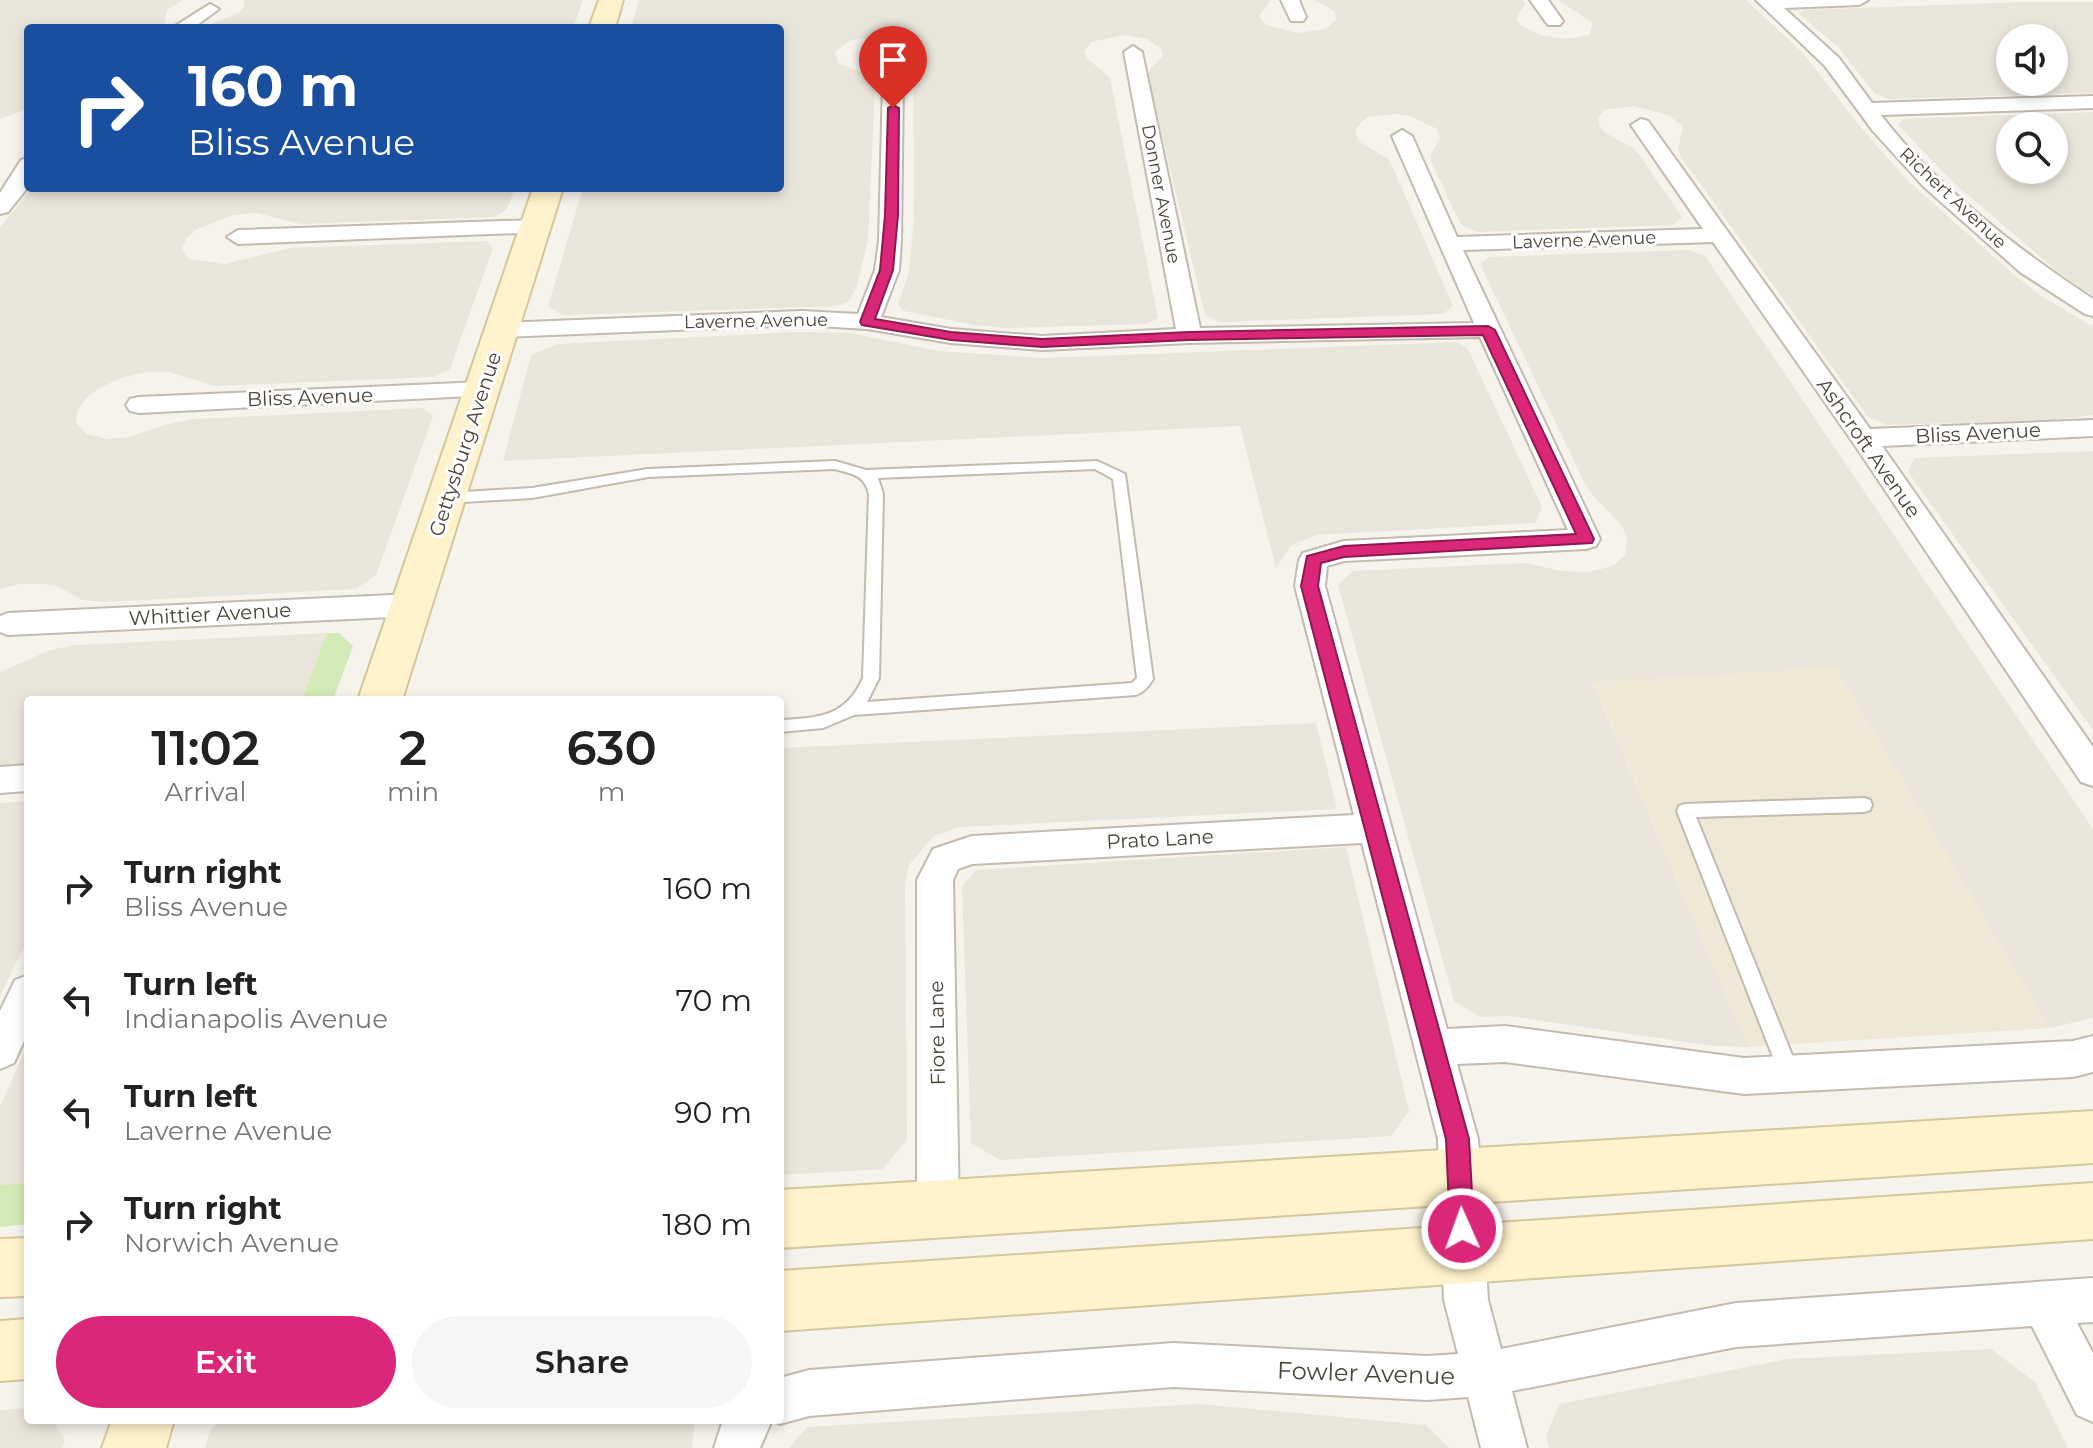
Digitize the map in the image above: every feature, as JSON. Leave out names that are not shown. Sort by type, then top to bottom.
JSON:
[{"type":"main road","points":[[603,24],[611,0]]},
{"type":"main road","name":"Gettysburg Avenue","points":[[381,696],[547,192]]},
{"type":"main road","points":[[784,1219],[2093,1137]]},
{"type":"main road","points":[[784,1301],[2093,1211]]},
{"type":"main road","points":[[0,1268],[24,1267]]},
{"type":"main road","points":[[0,1351],[24,1349]]},
{"type":"main road","points":[[134,1448],[142,1424]]},
{"type":"street","points":[[1539,0],[1554,21]]},
{"type":"street","points":[[1766,2],[1859,0]]},
{"type":"street","name":"Richert Avenue","points":[[1766,2],[1832,62],[1867,109],[1931,181],[2028,267],[2093,309]]},
{"type":"street","points":[[187,24],[210,9]]},
{"type":"street","name":"Donner Avenue","points":[[1133,52],[1189,336]]},
{"type":"street","points":[[867,322],[887,270],[892,215],[893,82],[888,65],[875,53]]},
{"type":"street","points":[[1867,109],[2093,102]]},
{"type":"street","name":"Ashcroft Avenue","points":[[1641,125],[1863,438],[2093,773]]},
{"type":"street","points":[[1402,136],[1586,539],[1344,551],[1313,560],[1310,586],[1458,1139],[1466,1300],[1504,1448]]},
{"type":"street","points":[[0,207],[24,173]]},
{"type":"street","points":[[238,237],[535,227]]},
{"type":"street","name":"Laverne Avenue","points":[[1449,244],[1719,235]]},
{"type":"street","name":"Laverne Avenue","points":[[501,330],[802,318],[867,322],[951,336],[1042,343],[1189,336],[1488,330]]},
{"type":"street","name":"Bliss Avenue","points":[[139,405],[482,390]]},
{"type":"street","name":"Bliss Avenue","points":[[1863,438],[2093,428]]},
{"type":"street","name":"Whittier Avenue","points":[[8,624],[413,605]]},
{"type":"street","points":[[0,780],[24,778]]},
{"type":"street","name":"Prato Lane","points":[[945,859],[972,850],[1376,828]]},
{"type":"street","name":"Fiore Lane","points":[[938,1208],[935,880],[945,859]]},
{"type":"street","points":[[0,1051],[24,1000]]},
{"type":"street","points":[[1433,1047],[1505,1044],[1744,1076],[2073,1059],[2093,1054]]},
{"type":"street","name":"Fowler Avenue","points":[[784,1400],[809,1393],[1173,1365],[1427,1378],[1485,1374],[1736,1325],[2093,1300]]},
{"type":"street","points":[[2044,1304],[2093,1399]]},
{"type":"street","points":[[737,1448],[739,1436],[746,1424]]},
{"type":"lane","points":[[447,498],[532,493],[648,473],[835,465],[866,474],[1097,465],[1120,477],[1145,679],[1136,689],[854,709],[836,718],[806,725],[784,726]]},
{"type":"lane","points":[[854,709],[865,695],[871,678],[876,494],[873,481],[866,474]]},
{"type":"lane","points":[[1790,1075],[1685,811],[1864,805]]},
{"type":"shaded area","points":[[0,0],[183,0],[167,10],[165,24],[24,24],[24,110],[0,119]]},
{"type":"shaded area","points":[[244,0],[583,0],[574,24],[211,24],[239,13],[244,7]]},
{"type":"shaded area","points":[[639,0],[1271,0],[1259,16],[1266,25],[1297,33],[1326,29],[1337,19],[1334,11],[1314,0],[1523,0],[1525,5],[1517,21],[1522,26],[1540,35],[1566,39],[1589,35],[1593,23],[1558,0],[1746,0],[1803,53],[1861,128],[1908,181],[2012,273],[2043,297],[2093,327],[2093,415],[2052,420],[1887,425],[1868,417],[1681,157],[1678,149],[1683,126],[1668,115],[1633,106],[1604,110],[1599,117],[1599,125],[1604,132],[1633,148],[1641,157],[1682,217],[1673,225],[1477,232],[1461,225],[1431,161],[1431,154],[1440,138],[1437,129],[1410,116],[1367,117],[1356,128],[1356,135],[1361,143],[1391,163],[1453,306],[1443,314],[1219,322],[1205,315],[1148,76],[1162,57],[1162,50],[1147,39],[1124,35],[1091,42],[1084,52],[1110,78],[1158,318],[1147,324],[1006,328],[904,311],[898,304],[909,272],[914,218],[913,51],[906,41],[877,36],[849,41],[835,52],[838,63],[870,76],[875,88],[868,240],[856,289],[849,301],[838,306],[563,315],[548,306],[582,192],[784,192],[784,24],[632,24]]},
{"type":"shaded area","points":[[2093,2],[2093,93],[2068,94],[2068,24],[1996,24],[1996,96],[1890,99],[1875,94],[1839,48],[1799,14],[1804,10]]},
{"type":"shaded area","points":[[2093,112],[2093,295],[2062,275],[1956,185],[1898,125],[1904,119],[1996,116],[1996,184],[2068,184],[2068,113]]},
{"type":"shaded area","points":[[28,192],[513,192],[507,209],[495,217],[301,224],[257,213],[233,215],[195,230],[182,249],[189,259],[224,264],[291,248],[486,241],[493,248],[450,369],[434,377],[215,386],[169,372],[148,372],[124,377],[99,388],[86,398],[77,411],[76,423],[87,434],[108,439],[129,437],[195,419],[422,408],[433,416],[376,575],[356,589],[104,602],[82,600],[57,586],[42,584],[20,584],[0,589],[0,228]]},
{"type":"shaded area","points":[[1689,250],[1705,256],[2093,829],[2093,1018],[2050,1028],[1835,668],[1593,683],[1748,1047],[1713,1046],[1509,1016],[1480,1017],[1454,1001],[1338,585],[1353,571],[1525,563],[1562,571],[1588,572],[1613,566],[1625,555],[1627,541],[1623,527],[1583,480],[1480,264],[1489,257]]},
{"type":"shaded area","points":[[798,332],[850,333],[939,351],[1042,358],[1457,342],[1468,349],[1542,507],[1535,523],[1316,535],[1291,546],[1276,568],[1240,426],[503,461],[531,355],[558,344]]},
{"type":"shaded area","points":[[2093,451],[2093,730],[1908,472],[1914,458]]},
{"type":"shaded area","points":[[327,633],[303,696],[24,696],[24,767],[0,768],[0,672],[50,650],[77,645]]},
{"type":"shaded area","points":[[1835,668],[2050,1028],[1748,1047],[1593,682]]},
{"type":"shaded area","points":[[1316,723],[1337,809],[960,827],[934,836],[909,865],[905,884],[907,1139],[883,1169],[784,1175],[784,748]]},
{"type":"shaded area","points":[[24,801],[24,946],[0,996],[0,803]]},
{"type":"shaded area","points":[[1346,847],[1409,1111],[1391,1136],[1000,1160],[971,1143],[962,886],[976,870]]},
{"type":"shaded area","points":[[24,1052],[24,1183],[0,1185],[0,1107]]},
{"type":"shaded area","points":[[1991,1349],[2035,1382],[2068,1448],[1549,1448],[1546,1437],[1559,1404],[1787,1359]]},
{"type":"shaded area","points":[[1199,1404],[1426,1425],[1449,1448],[789,1448],[807,1427]]},
{"type":"shaded area","points":[[24,1408],[24,1424],[55,1424],[65,1440],[62,1448],[0,1448],[0,1410]]},
{"type":"shaded area","points":[[217,1424],[695,1424],[692,1448],[205,1448],[210,1430]]},
{"type":"green space","points":[[327,633],[339,633],[353,646],[334,696],[303,696]]},
{"type":"green space","points":[[24,1183],[24,1224],[0,1227],[0,1185]]},
{"type":"route","points":[[893,108],[892,215],[887,270],[867,322],[951,336],[1042,343],[1189,336],[1488,330],[1586,539],[1344,551],[1313,560],[1310,586],[1458,1139],[1462,1229]]}]
